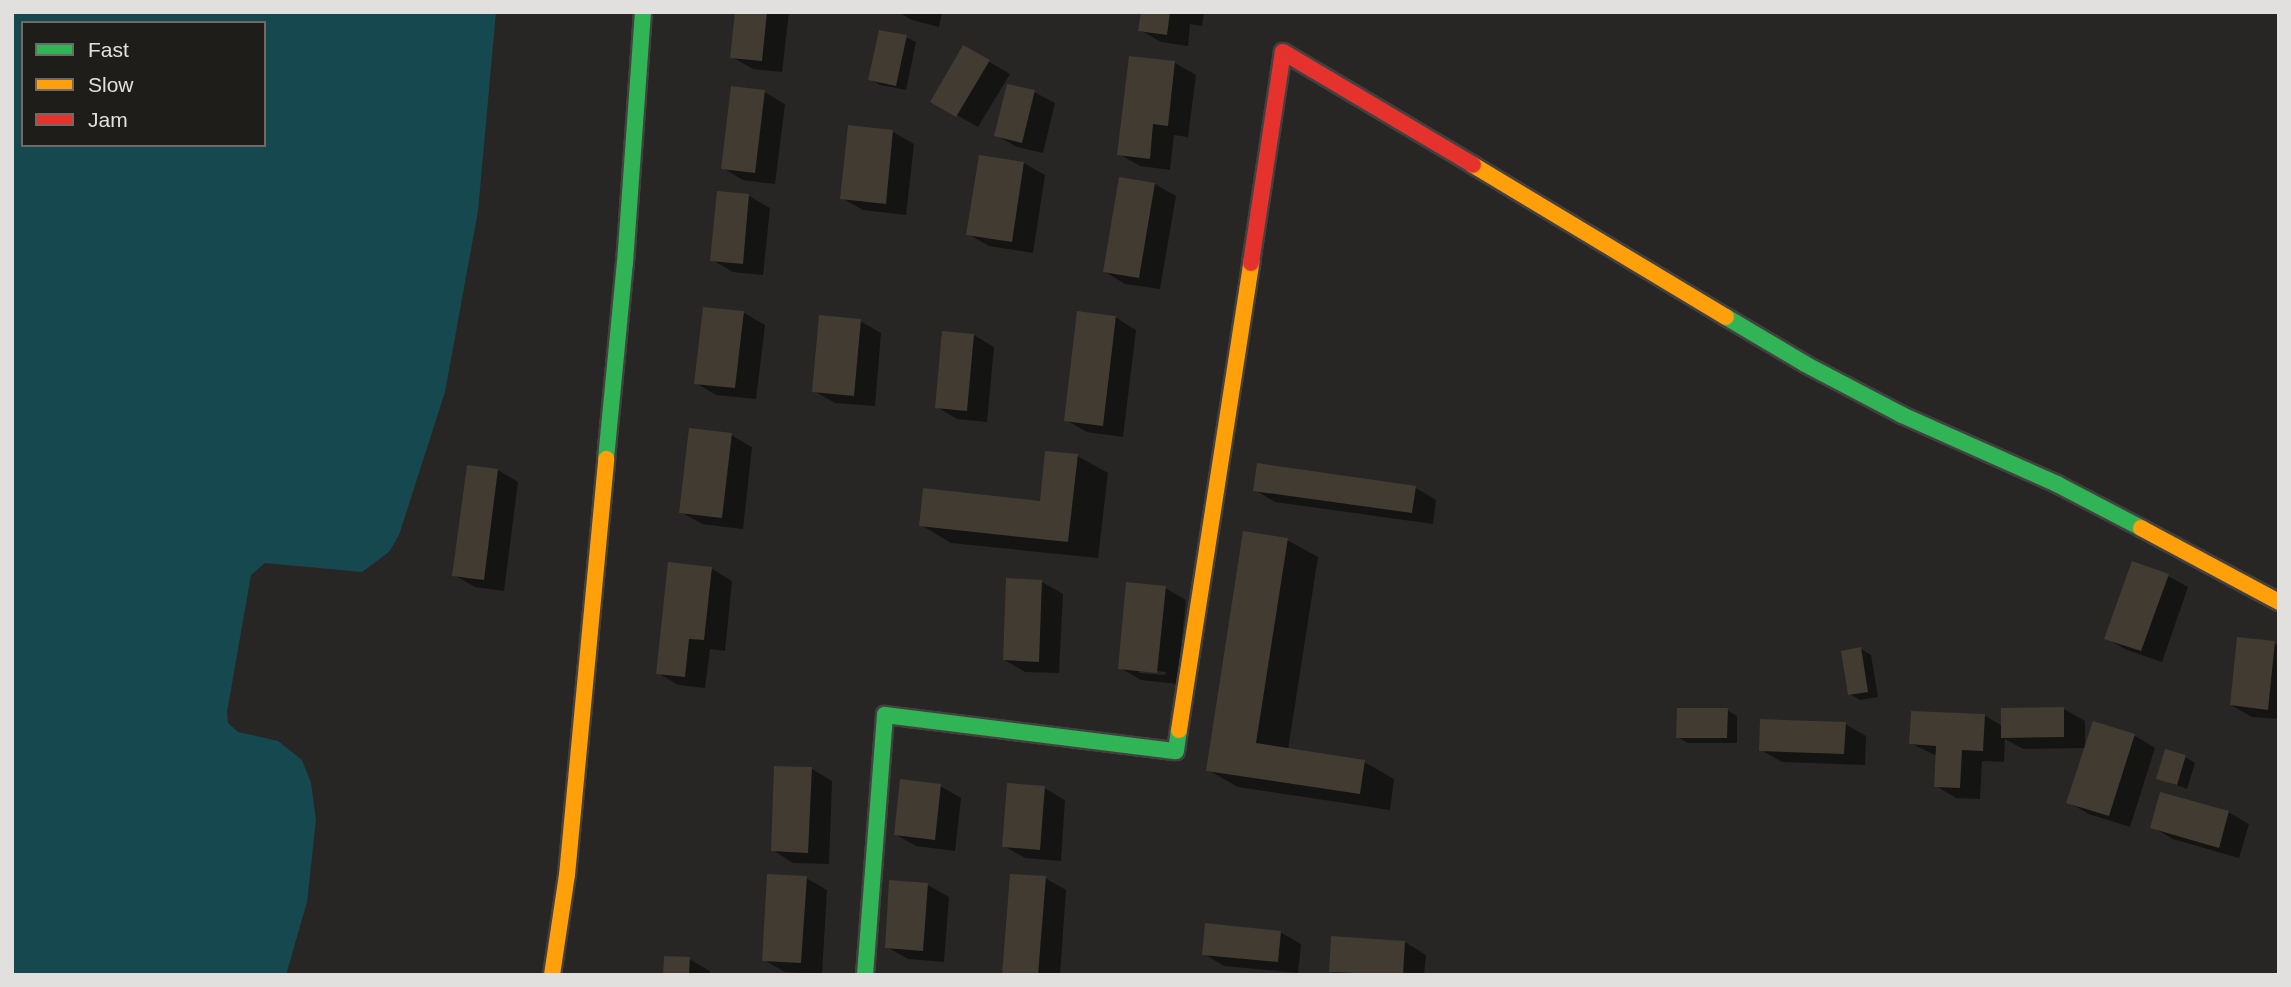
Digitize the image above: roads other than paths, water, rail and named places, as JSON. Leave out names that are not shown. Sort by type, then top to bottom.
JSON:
[{"type":"street","points":[[552,975],[567,875],[625,263],[643,12]]},
{"type":"street","points":[[865,975],[885,715],[1176,751],[1283,52],[1805,364],[1902,415],[2057,484],[2279,602]]},
{"type":"water","points":[[12,12],[496,12],[478,211],[445,392],[399,535],[389,552],[362,572],[265,563],[251,575],[227,712],[228,723],[238,732],[278,741],[302,760],[311,783],[316,820],[307,902],[286,975],[12,975]]}]
